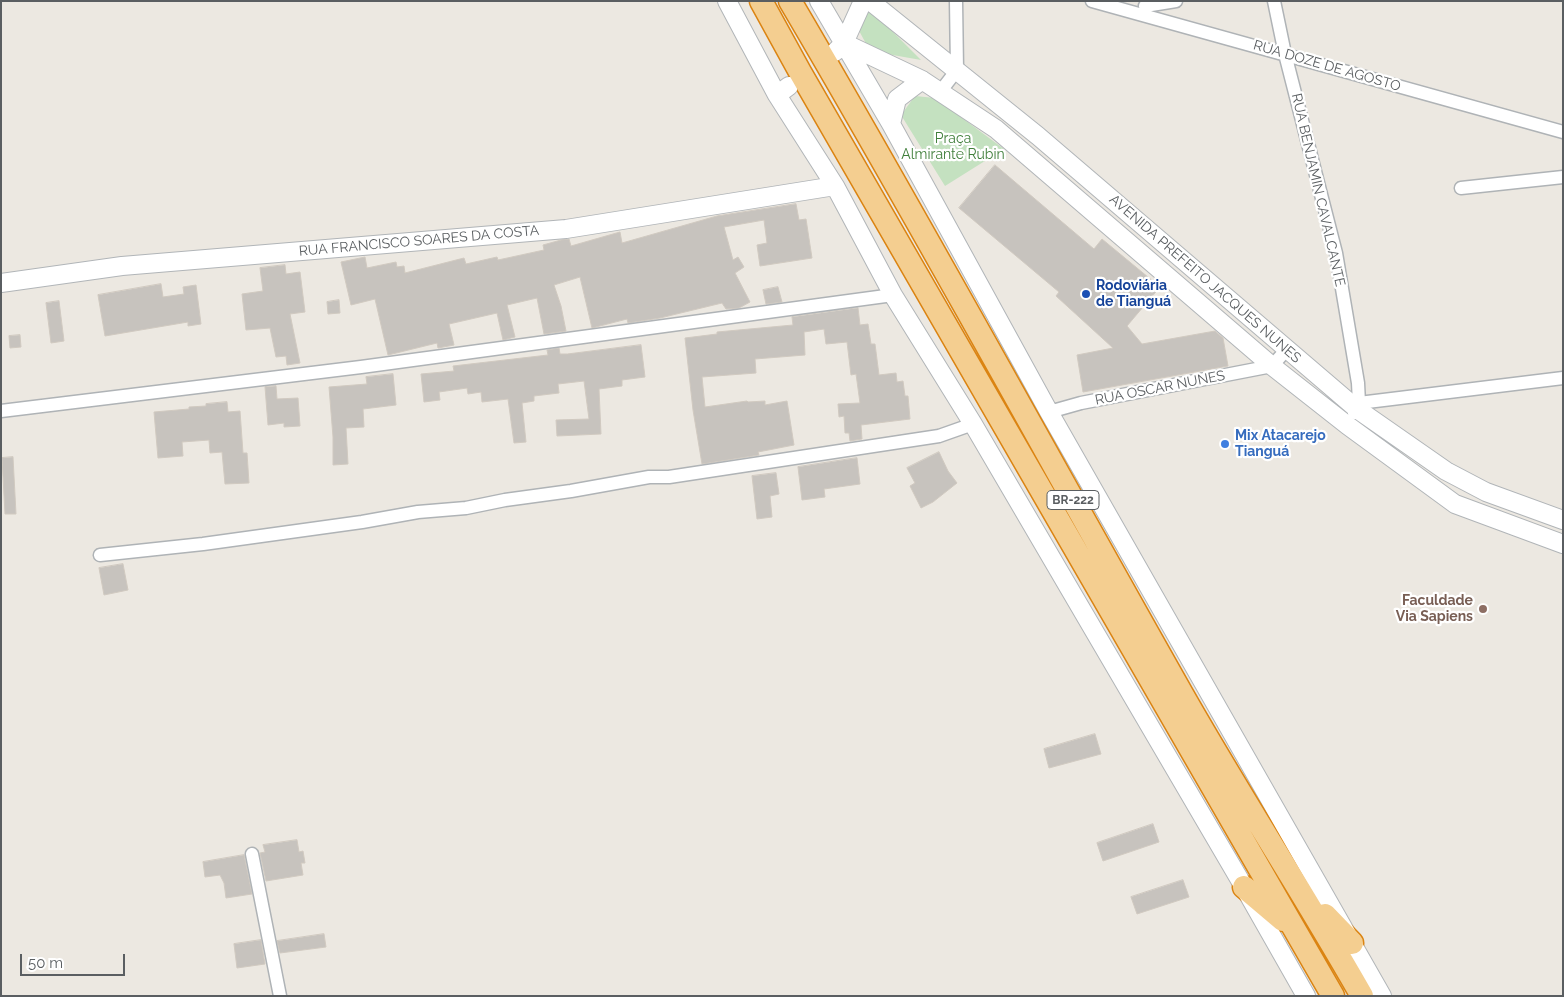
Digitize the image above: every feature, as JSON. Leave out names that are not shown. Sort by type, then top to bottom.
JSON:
[{"type":"highway","name":"BR-222","points":[[762,1],[800,72],[1333,996]]},
{"type":"highway","name":"BR-222","points":[[790,1],[861,120],[918,225],[1184,696],[1362,996]]},
{"type":"highway","points":[[1296,885],[1352,943]]},
{"type":"highway","points":[[1244,887],[1298,933]]},
{"type":"main road","points":[[727,1],[783,90],[893,295],[973,424],[1306,996]]},
{"type":"main road","name":"BR-222","points":[[819,1],[840,48],[891,124],[1049,412],[1382,996]]},
{"type":"main road","points":[[840,48],[863,1]]},
{"type":"main road","name":"AVENIDA PREFEITO JACQUES NUNES","points":[[870,1],[1010,113],[1286,349],[1358,406],[1446,471],[1486,492],[1563,520]]},
{"type":"main road","name":"AVENIDA PREFEITO JACQUES NUNES","points":[[840,48],[922,80],[996,130],[1272,366],[1347,425],[1455,504],[1563,544]]},
{"type":"main road","points":[[891,124],[897,99],[922,80]]},
{"type":"main road","points":[[996,130],[1010,113]]},
{"type":"main road","points":[[1052,178],[1067,161]]},
{"type":"main road","name":"RUA FRANCISCO SOARES DA COSTA","points":[[1,283],[122,266],[566,230],[835,186]]},
{"type":"main road","points":[[1106,223],[1120,207]]},
{"type":"main road","points":[[1161,271],[1175,254]]},
{"type":"main road","points":[[1218,320],[1233,303]]},
{"type":"street","points":[[940,92],[956,70],[956,1]]},
{"type":"street","name":"RUA DOZE DE AGOSTO","points":[[1092,1],[1145,8],[1285,54],[1563,132]]},
{"type":"street","points":[[1145,8],[1176,1]]},
{"type":"street","name":"RUA BENJAMIN CAVALCANTE","points":[[1274,1],[1285,54],[1336,253],[1358,383],[1358,406]]},
{"type":"street","points":[[1462,188],[1563,177]]},
{"type":"street","points":[[1,411],[371,365],[893,295]]},
{"type":"street","points":[[1272,366],[1286,349]]},
{"type":"street","name":"RUA OSCAR NUNES","points":[[1049,412],[1080,403],[1272,366]]},
{"type":"street","points":[[1347,425],[1358,406],[1563,378]]},
{"type":"street","points":[[100,555],[203,544],[362,522],[418,512],[466,508],[649,477],[669,477],[939,436],[973,424]]},
{"type":"street","points":[[252,854],[280,996]]},
{"type":"green space","points":[[866,5],[921,60],[870,51],[857,27]]},
{"type":"green space","name":"Praça Almirante Rubin","points":[[915,96],[935,98],[1004,149],[945,186],[901,115]]},
{"type":"building","points":[[995,165],[1094,249],[1102,239],[1160,287],[1127,326],[1142,344],[1215,331],[1223,338],[1228,366],[1083,392],[1077,355],[1113,348],[1056,296],[1059,292],[959,208]]},
{"type":"building","points":[[796,204],[799,220],[806,219],[812,258],[760,266],[757,245],[767,243],[764,220],[724,227],[733,260],[738,257],[744,267],[735,273],[750,302],[739,308],[726,309],[722,303],[660,318],[628,323],[627,319],[592,328],[580,277],[554,285],[566,331],[544,334],[537,298],[507,305],[515,337],[503,340],[497,313],[449,324],[454,345],[438,348],[437,343],[388,355],[375,299],[351,305],[341,262],[365,257],[367,268],[396,262],[397,267],[404,266],[405,273],[464,258],[466,264],[497,257],[498,260],[544,250],[543,245],[561,240],[569,239],[571,246],[620,232],[622,243],[717,216]]},
{"type":"building","points":[[285,265],[286,274],[300,272],[305,312],[290,314],[300,363],[287,365],[286,356],[276,357],[270,328],[246,330],[242,294],[263,291],[260,268]]},
{"type":"building","points":[[161,284],[163,297],[184,294],[183,287],[196,285],[201,324],[188,326],[188,322],[105,336],[98,295]]},
{"type":"building","points":[[778,287],[782,302],[766,304],[763,290]]},
{"type":"building","points":[[339,300],[340,313],[328,314],[327,302]]},
{"type":"building","points":[[59,301],[64,341],[51,343],[46,303]]},
{"type":"building","points":[[858,308],[860,325],[868,324],[871,344],[875,344],[879,375],[896,373],[897,382],[903,381],[905,396],[908,396],[910,419],[861,425],[862,439],[850,441],[849,433],[845,433],[844,416],[839,417],[838,404],[860,403],[856,374],[851,375],[847,342],[826,344],[824,329],[804,332],[805,355],[755,359],[756,373],[702,377],[705,407],[747,401],[765,401],[765,405],[787,401],[794,445],[758,452],[759,455],[702,464],[693,410],[685,338],[717,334],[717,332],[793,325],[792,317]]},
{"type":"building","points":[[20,335],[21,347],[10,348],[9,336]]},
{"type":"building","points":[[641,345],[645,377],[622,380],[622,386],[599,389],[601,434],[557,436],[556,420],[589,419],[584,381],[558,384],[559,393],[534,396],[534,401],[522,403],[526,442],[514,443],[508,399],[482,402],[481,392],[468,394],[467,388],[439,392],[440,400],[424,402],[421,374],[454,371],[453,366],[548,355],[547,350],[559,348],[560,354],[567,354]]},
{"type":"building","points":[[393,374],[396,405],[363,409],[364,427],[346,428],[348,464],[333,465],[329,387],[367,384],[366,377]]},
{"type":"building","points":[[276,386],[277,399],[298,398],[300,426],[284,427],[284,423],[268,425],[265,387]]},
{"type":"building","points":[[227,402],[228,412],[240,411],[243,453],[247,453],[249,483],[225,484],[222,452],[210,453],[209,440],[182,442],[183,456],[158,458],[154,412],[189,409],[189,407]]},
{"type":"building","points":[[939,452],[948,471],[957,483],[933,502],[921,508],[910,486],[915,483],[907,468]]},
{"type":"building","points":[[13,457],[16,514],[5,514],[2,458]]},
{"type":"building","points":[[857,458],[860,484],[824,489],[825,497],[802,500],[798,467]]},
{"type":"building","points":[[776,473],[779,494],[770,496],[772,517],[757,519],[752,476]]},
{"type":"building","points":[[123,564],[128,590],[104,595],[99,568]]},
{"type":"building","points":[[1095,734],[1101,754],[1049,768],[1044,749]]},
{"type":"building","points":[[1153,824],[1159,842],[1103,861],[1097,843]]},
{"type":"building","points":[[297,840],[299,852],[303,851],[305,863],[301,863],[303,875],[266,881],[260,853],[265,852],[263,845]]},
{"type":"building","points":[[244,855],[252,894],[226,898],[224,883],[220,875],[205,877],[203,862]]},
{"type":"building","points":[[1183,880],[1189,897],[1137,914],[1131,897]]},
{"type":"building","points":[[324,934],[326,947],[280,953],[277,941]]},
{"type":"building","points":[[261,940],[265,964],[237,968],[234,944]]},
{"type":"place","name":"Rodoviária de Tianguá","points":[[1086,294]]},
{"type":"place","name":"Mix Atacarejo Tianguá","points":[[1225,444]]},
{"type":"place","name":"Faculdade Via Sapiens","points":[[1483,609]]}]
